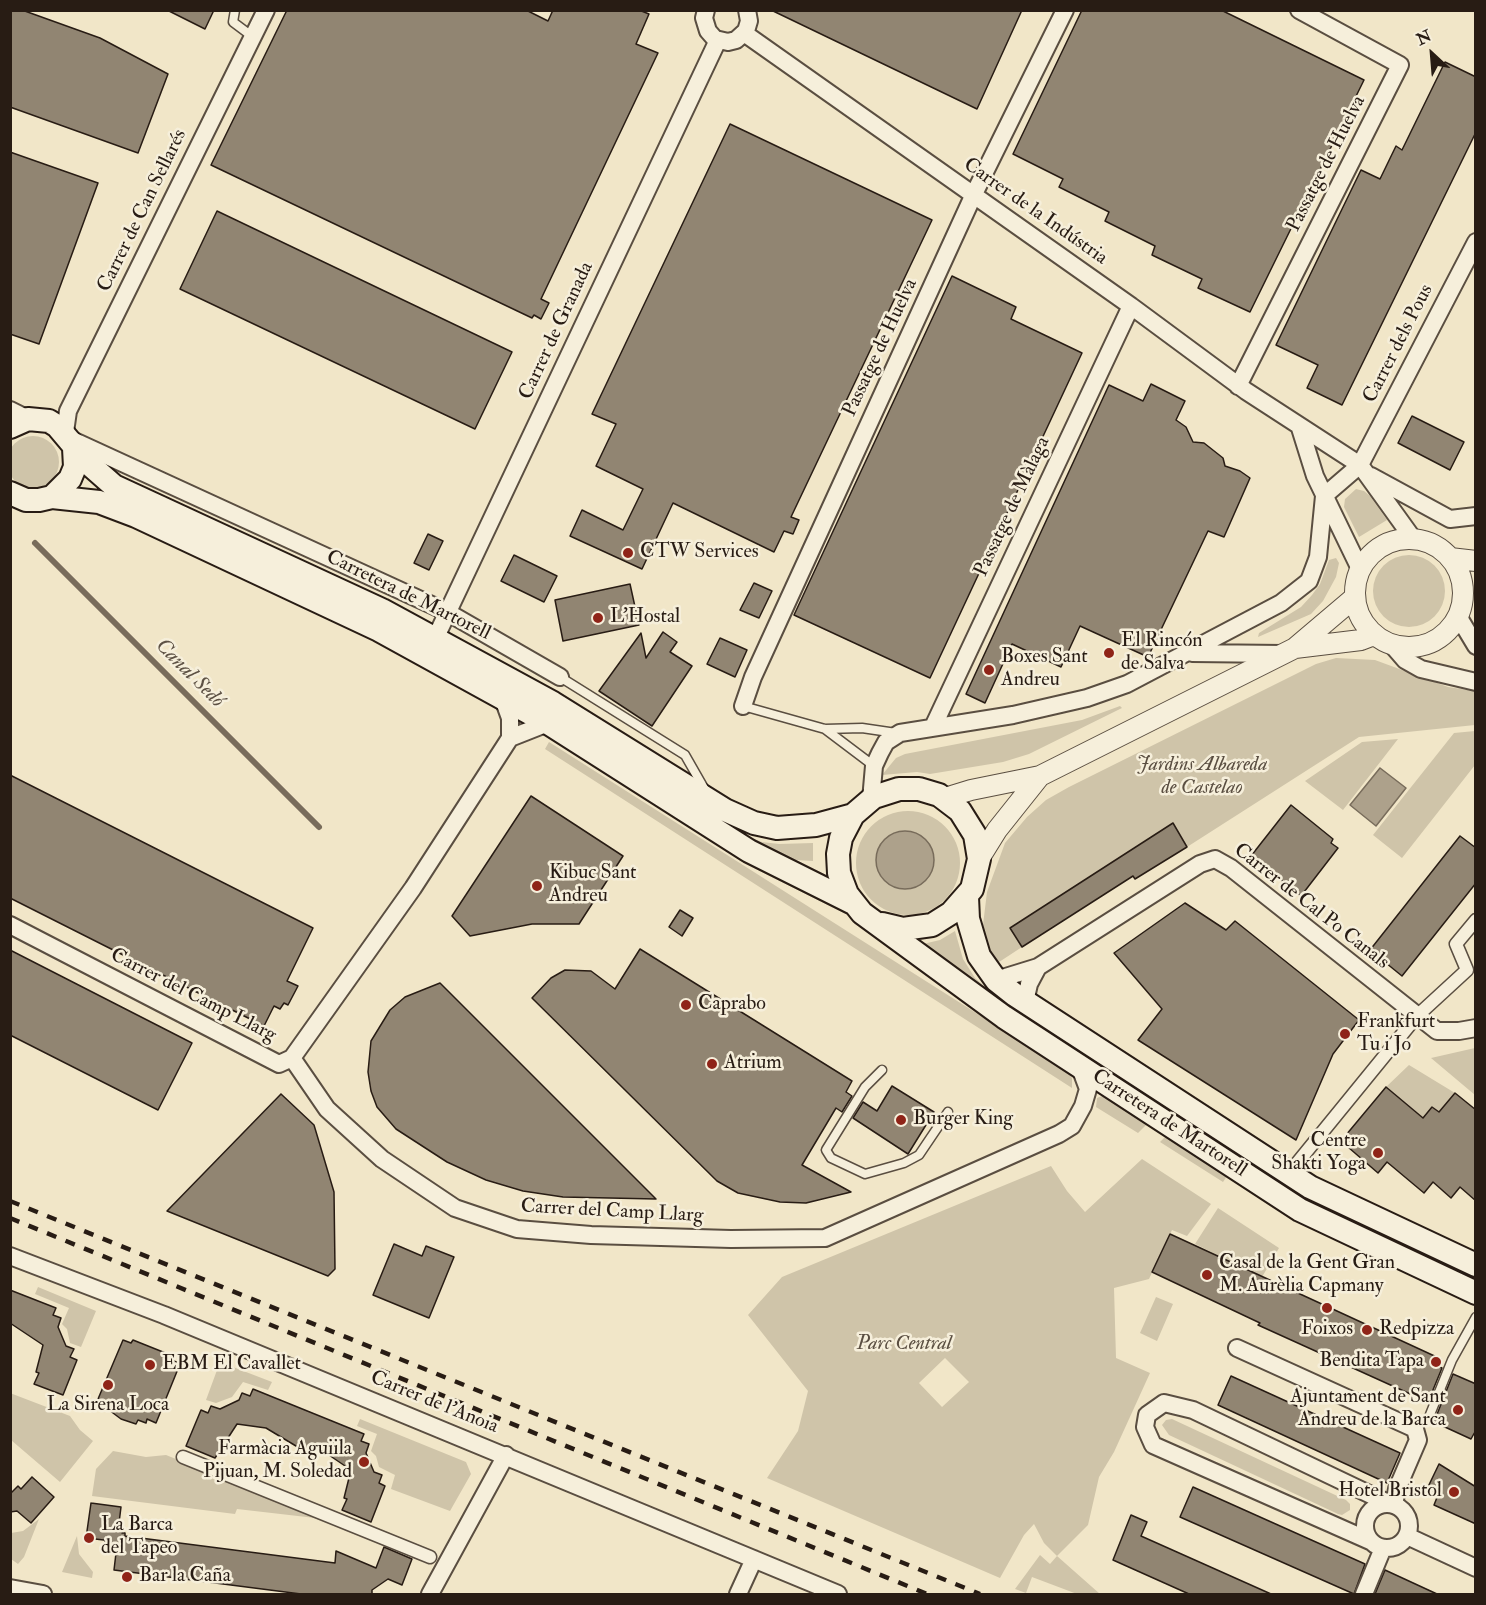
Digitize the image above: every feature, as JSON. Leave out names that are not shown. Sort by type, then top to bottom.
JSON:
[{"type":"main road","name":"Carretera de Martorell","points":[[15,421],[49,421],[70,439],[99,475],[114,486],[353,596],[435,639],[553,703],[711,801],[754,823],[777,828],[816,825],[853,815]]},
{"type":"main road","points":[[52,497],[70,479],[75,467],[70,439]]},
{"type":"main road","name":"Carretera de Martorell","points":[[12,495],[26,500],[52,497],[99,502],[136,516],[379,630],[548,723],[749,851],[853,903]]},
{"type":"main road","name":"Carretera de Martorell","points":[[882,924],[903,929],[932,925],[951,913],[967,897],[977,875],[979,860],[975,834],[968,821],[945,798],[919,789],[899,789],[871,800],[853,815],[841,838],[838,854],[841,882],[853,903],[862,913],[882,924],[969,992],[1300,1210],[1476,1293]]},
{"type":"main road","name":"Carretera de Martorell","points":[[967,897],[968,919],[974,944],[983,963],[996,980],[1025,1002],[1288,1173],[1349,1207],[1476,1265]]},
{"type":"street","name":"Carrer de Can Sellarés","points":[[70,439],[68,411],[266,10]]},
{"type":"street","points":[[705,11],[706,29],[718,40],[733,40],[744,33],[749,21],[747,10]]},
{"type":"street","name":"Passatge de Huelva","points":[[744,706],[753,677],[974,194],[1065,10]]},
{"type":"street","name":"Passatge de Huelva","points":[[1238,386],[1400,65],[1299,10]]},
{"type":"street","name":"Carrer de la Indústria","points":[[744,33],[1131,306],[1238,386],[1364,469],[1414,540]]},
{"type":"street","name":"Carrer de Granada","points":[[435,639],[718,40]]},
{"type":"street","name":"Carrer dels Pous","points":[[1364,469],[1476,242]]},
{"type":"street","name":"Passatge de Màlaga","points":[[933,727],[1131,306]]},
{"type":"street","points":[[1300,428],[1324,496],[1360,569]]},
{"type":"street","name":"Carretera de Martorell","points":[[70,439],[447,612],[560,677]]},
{"type":"street","points":[[1324,496],[1364,469],[1450,519],[1476,531]]},
{"type":"street","points":[[871,800],[874,766],[886,742],[900,733],[1013,715],[1087,698],[1127,684],[1190,653],[1281,603],[1309,582],[1318,557],[1324,496]]},
{"type":"street","points":[[1450,519],[1476,516]]},
{"type":"street","points":[[1476,646],[1461,576],[1445,551],[1426,541],[1402,539],[1384,544],[1373,552],[1360,569],[1354,598],[1361,620],[1374,635],[1392,645],[1405,660],[1421,669],[1476,682]]},
{"type":"street","points":[[1450,558],[1476,561]]},
{"type":"street","points":[[945,798],[971,790],[1040,776],[1289,651],[1354,598]]},
{"type":"street","points":[[1392,645],[1411,648],[1433,642],[1453,625],[1466,604]]},
{"type":"street","points":[[1190,653],[1289,651],[1362,640],[1374,635]]},
{"type":"street","points":[[291,1058],[413,888],[510,738],[510,718],[502,696]]},
{"type":"street","points":[[510,738],[548,723]]},
{"type":"street","points":[[979,860],[997,830],[1040,776]]},
{"type":"street","name":"Carrer de Cal Po Canals","points":[[996,980],[1038,967],[1200,864],[1215,859],[1231,868],[1417,1016]]},
{"type":"street","points":[[1288,1173],[1417,1016],[1471,971],[1456,944],[1476,920]]},
{"type":"street","name":"Carrer del Camp Llarg","points":[[10,925],[279,1064],[291,1058],[327,1109],[382,1159],[455,1208],[518,1229],[591,1235],[731,1239],[825,1238],[1059,1134],[1072,1126],[1080,1116],[1088,1089],[1078,1064]]},
{"type":"street","points":[[1025,1002],[1029,984],[1038,967]]},
{"type":"street","points":[[1417,1016],[1437,1031],[1476,1028]]},
{"type":"street","name":"Carrer de l'Anoia","points":[[10,1256],[164,1315],[838,1594]]},
{"type":"street","points":[[1237,1348],[1414,1429],[1418,1440],[1396,1489],[1392,1505]]},
{"type":"street","points":[[1164,1403],[1193,1410],[1392,1505],[1406,1515],[1409,1522],[1407,1536],[1397,1546],[1377,1545],[1153,1445],[1145,1427],[1147,1416],[1164,1403]]},
{"type":"street","points":[[430,1594],[506,1455]]},
{"type":"street","points":[[183,1457],[430,1557]]},
{"type":"street","points":[[1377,1545],[1365,1529],[1367,1516],[1376,1506],[1392,1505]]},
{"type":"street","points":[[1407,1536],[1476,1568]]},
{"type":"street","points":[[1364,1594],[1377,1545]]},
{"type":"street","points":[[738,1594],[754,1558]]},
{"type":"street","points":[[10,1588],[43,1594]]},
{"type":"lane","points":[[235,10],[233,22],[253,37]]},
{"type":"lane","name":"Carretera de Martorell","points":[[560,677],[685,755],[711,801]]},
{"type":"lane","points":[[744,706],[825,729],[862,728],[900,733]]},
{"type":"lane","points":[[825,729],[874,766]]},
{"type":"lane","points":[[882,1070],[865,1087],[826,1150],[831,1158],[865,1174],[874,1174],[904,1163],[919,1155],[948,1112]]},
{"type":"lane","points":[[1429,1417],[1452,1360],[1476,1317]]},
{"type":"green space","points":[[33,436],[43,438],[51,444],[57,452],[59,462],[57,472],[51,480],[43,486],[33,488],[23,486],[15,480],[9,472],[7,462],[9,452],[15,444],[23,438]]},
{"type":"green space","points":[[1356,489],[1370,496],[1387,520],[1359,537],[1344,507],[1345,499]]},
{"type":"green space","points":[[1409,555],[1429,561],[1439,571],[1445,591],[1439,611],[1429,621],[1409,627],[1389,621],[1379,611],[1373,591],[1379,571],[1389,561]]},
{"type":"green space","points":[[1336,558],[1339,563],[1336,577],[1323,601],[1311,614],[1258,637],[1259,633],[1301,607],[1320,584],[1329,560]]},
{"type":"green space","name":"Jardins Albareda de Castelao","points":[[1336,658],[1375,660],[1448,687],[1475,691],[1475,725],[1359,737],[1187,847],[1173,824],[1010,928],[1022,947],[993,966],[986,948],[983,925],[987,892],[1005,843],[1027,817],[1046,800],[1069,787],[1316,664]]},
{"type":"green space","points":[[1120,706],[1122,708],[1029,754],[1003,762],[930,774],[917,772],[882,775],[896,758],[905,754],[1082,720]]},
{"type":"green space","points":[[1475,731],[1475,765],[1402,858],[1373,835],[1454,733]]},
{"type":"green space","points":[[1398,739],[1343,810],[1305,781],[1362,742]]},
{"type":"green space","points":[[549,742],[1066,1070],[1072,1078],[1072,1088],[545,749]]},
{"type":"green space","points":[[908,811],[928,815],[945,826],[956,843],[960,863],[956,883],[945,900],[928,911],[908,915],[888,911],[871,900],[860,883],[856,863],[860,843],[871,826],[888,815]]},
{"type":"green space","points":[[732,829],[762,842],[813,843],[813,861],[778,859]]},
{"type":"green space","points":[[955,931],[963,959],[975,978],[991,992],[1170,1108],[1164,1114],[1028,1024],[923,944],[940,940]]},
{"type":"green space","points":[[1476,1048],[1475,1095],[1431,1058]]},
{"type":"green space","points":[[1409,1065],[1455,1093],[1439,1112],[1432,1107],[1423,1118],[1386,1087]]},
{"type":"green space","points":[[1102,1096],[1147,1124],[1138,1133],[1096,1107],[1097,1098]]},
{"type":"green space","points":[[1182,1116],[1312,1201],[1475,1278],[1475,1284],[1328,1216],[1176,1120]]},
{"type":"green space","points":[[1166,1136],[1227,1176],[1223,1182],[1160,1142]]},
{"type":"green space","name":"Parc Central","points":[[1142,1159],[1211,1204],[1187,1236],[1172,1230],[1149,1279],[1114,1288],[1116,1358],[1150,1373],[1114,1452],[1099,1477],[1088,1525],[1057,1556],[1044,1543],[1034,1524],[1024,1535],[1000,1578],[767,1478],[798,1431],[808,1391],[748,1315],[782,1277],[1051,1166],[1067,1191],[1085,1212]],"holes":[[[945,1358],[969,1382],[942,1407],[919,1383]]]},
{"type":"green space","points":[[1218,1208],[1279,1248],[1262,1277],[1195,1244]]},
{"type":"green space","points":[[38,1287],[96,1311],[81,1347],[70,1343],[67,1329],[62,1324],[69,1308],[35,1294]]},
{"type":"green space","points":[[1156,1297],[1173,1304],[1157,1341],[1140,1333]]},
{"type":"green space","points":[[220,1362],[272,1382],[268,1390],[243,1382],[232,1397],[216,1403],[206,1400]]},
{"type":"green space","points":[[10,1393],[70,1416],[80,1430],[93,1441],[60,1482],[11,1440]]},
{"type":"green space","points":[[360,1419],[466,1462],[471,1474],[450,1511],[391,1489],[395,1475],[379,1467],[376,1456],[371,1451],[377,1434],[357,1426]]},
{"type":"green space","points":[[1172,1419],[1346,1500],[1350,1504],[1350,1510],[1342,1515],[1338,1514],[1169,1435],[1162,1425],[1166,1420]]},
{"type":"green space","points":[[113,1451],[146,1457],[166,1455],[324,1519],[237,1509],[235,1514],[92,1496],[96,1469]]},
{"type":"green space","points":[[39,1519],[24,1557],[18,1564],[11,1559],[11,1533],[23,1531]]},
{"type":"green space","points":[[77,1536],[79,1554],[93,1572],[92,1578],[62,1572]]},
{"type":"green space","points":[[1040,1555],[1050,1564],[1057,1556],[1100,1594],[1077,1594],[1032,1577],[1026,1593],[1015,1589]]},
{"type":"shaded area","points":[[1380,768],[1406,788],[1376,826],[1350,805]]},
{"type":"shaded area","points":[[899,831],[911,831],[921,835],[930,844],[934,866],[926,881],[911,889],[899,889],[889,885],[880,876],[876,866],[876,854],[880,844],[889,835]]},
{"type":"building","points":[[10,10],[22,10],[100,38],[168,74],[138,153],[10,107]]},
{"type":"building","points":[[167,10],[214,10],[205,29]]},
{"type":"building","points":[[287,10],[526,10],[548,21],[553,10],[639,10],[649,14],[636,44],[658,53],[541,299],[549,303],[541,319],[534,315],[532,318],[211,165]]},
{"type":"building","points":[[771,10],[1022,10],[977,109]]},
{"type":"building","points":[[1082,10],[1221,10],[1364,80],[1250,312],[1198,288],[1202,279],[1152,255],[1155,246],[1105,221],[1109,212],[1059,187],[1063,179],[1013,154]]},
{"type":"building","points":[[1445,62],[1476,77],[1476,132],[1342,405],[1307,388],[1318,365],[1276,345],[1361,170],[1380,179],[1396,146],[1402,150]]},
{"type":"building","points":[[730,124],[932,220],[791,517],[799,520],[793,534],[784,531],[774,552],[673,503],[642,569],[570,536],[582,510],[623,530],[643,489],[596,466],[616,424],[592,414]]},
{"type":"building","points":[[10,152],[98,183],[39,344],[10,334]]},
{"type":"building","points":[[217,211],[512,352],[475,429],[180,289]]},
{"type":"building","points":[[952,276],[1016,307],[1011,319],[1082,353],[930,678],[794,615]]},
{"type":"building","points":[[1151,384],[1185,401],[1176,420],[1186,427],[1193,442],[1204,443],[1223,458],[1225,466],[1240,471],[1250,478],[1224,537],[1208,531],[1148,657],[1080,626],[1061,667],[1012,644],[985,703],[966,694],[1109,385],[1143,401]]},
{"type":"building","points":[[1412,416],[1464,442],[1450,470],[1398,443]]},
{"type":"building","points":[[428,534],[443,541],[429,570],[414,563]]},
{"type":"building","points":[[514,555],[557,576],[544,602],[501,581]]},
{"type":"building","name":"CTW Services","points":[[754,583],[772,591],[759,618],[740,610]]},
{"type":"building","name":"L'Hostal","points":[[630,584],[639,625],[563,641],[555,600]]},
{"type":"building","points":[[663,632],[677,642],[670,652],[692,666],[652,726],[599,691],[641,633],[646,658]]},
{"type":"building","points":[[720,638],[747,650],[735,677],[707,664]]},
{"type":"building","points":[[10,775],[313,928],[287,981],[298,986],[288,1005],[284,1003],[280,1009],[274,1006],[264,1026],[10,898]]},
{"type":"building","name":"Kibuc Sant Andreu","points":[[531,796],[623,856],[579,924],[532,924],[470,936],[452,916]]},
{"type":"building","points":[[1291,805],[1333,839],[1331,843],[1338,848],[1301,896],[1251,856]]},
{"type":"building","points":[[1173,823],[1187,847],[1135,879],[1133,876],[1022,947],[1010,928]]},
{"type":"building","points":[[1460,836],[1476,848],[1476,883],[1402,976],[1370,950]]},
{"type":"building","points":[[1185,903],[1226,930],[1235,921],[1359,1020],[1333,1054],[1296,1140],[1138,1040],[1162,1009],[1114,953]]},
{"type":"building","points":[[680,910],[693,918],[682,936],[669,927]]},
{"type":"building","name":"Atrium","points":[[640,949],[852,1081],[846,1092],[852,1096],[842,1112],[836,1108],[802,1165],[851,1192],[806,1203],[780,1202],[738,1193],[717,1181],[532,998],[551,978],[565,970],[591,971],[615,989]]},
{"type":"building","points":[[10,950],[192,1043],[158,1110],[10,1035]]},
{"type":"building","points":[[440,983],[656,1199],[563,1197],[523,1191],[486,1180],[447,1162],[396,1129],[377,1107],[371,1091],[368,1072],[371,1041],[390,1010],[405,997]]},
{"type":"building","name":"Burger King","points":[[892,1086],[934,1112],[908,1154],[853,1118],[863,1102],[877,1111]]},
{"type":"building","points":[[1386,1087],[1423,1118],[1432,1107],[1439,1112],[1455,1093],[1476,1110],[1476,1201],[1460,1187],[1451,1198],[1433,1182],[1424,1193],[1387,1162],[1378,1173],[1341,1141]]},
{"type":"building","points":[[281,1094],[314,1125],[334,1192],[335,1269],[328,1276],[167,1211]]},
{"type":"building","points":[[1170,1234],[1441,1359],[1437,1366],[1442,1368],[1428,1402],[1258,1325],[1260,1323],[1152,1272]]},
{"type":"building","points":[[394,1244],[422,1256],[426,1246],[454,1257],[429,1318],[373,1295]]},
{"type":"building","points":[[10,1290],[56,1308],[53,1315],[61,1318],[58,1327],[66,1346],[74,1349],[70,1357],[77,1360],[63,1395],[34,1384],[39,1373],[36,1372],[43,1345],[10,1323]]},
{"type":"building","points":[[123,1340],[131,1343],[133,1340],[173,1356],[172,1360],[180,1364],[156,1423],[147,1419],[146,1423],[138,1420],[136,1424],[121,1419],[105,1407],[107,1403],[98,1399]]},
{"type":"building","name":"Ajuntament de Sant Andreu de la Barca","points":[[1453,1374],[1476,1384],[1476,1430],[1471,1439],[1434,1422]]},
{"type":"building","points":[[1231,1376],[1400,1453],[1387,1483],[1218,1405]]},
{"type":"building","points":[[253,1389],[364,1434],[361,1441],[369,1444],[366,1453],[374,1472],[382,1475],[379,1483],[385,1486],[371,1522],[342,1510],[347,1499],[344,1498],[351,1470],[323,1451],[296,1446],[266,1428],[237,1424],[215,1458],[186,1446],[201,1410],[208,1413],[211,1406],[220,1409],[239,1400],[242,1393],[250,1396]]},
{"type":"building","name":"Hotel Bristol","points":[[1439,1464],[1476,1487],[1476,1524],[1434,1505],[1438,1495],[1427,1489]]},
{"type":"building","points":[[32,1477],[54,1497],[31,1523],[17,1511],[10,1512],[10,1494],[18,1486],[21,1489]]},
{"type":"building","points":[[1193,1487],[1365,1564],[1354,1594],[1180,1517]]},
{"type":"building","points":[[91,1503],[121,1507],[119,1523],[123,1524],[122,1533],[125,1533],[125,1536],[335,1563],[336,1551],[376,1568],[384,1547],[412,1559],[402,1585],[388,1579],[372,1590],[372,1594],[301,1594],[114,1570],[116,1553],[104,1540],[86,1538]]},
{"type":"building","points":[[1131,1515],[1147,1522],[1141,1536],[1271,1594],[1189,1594],[1113,1560]]},
{"type":"building","points":[[1385,1570],[1437,1594],[1375,1594]]},
{"type":"waterway","name":"Canal Sedó","points":[[35,543],[319,827]]},
{"type":"railway","points":[[10,1201],[980,1594]]},
{"type":"railway","points":[[10,1218],[927,1594]]},
{"type":"place","name":"CTW Services","points":[[628,553]]},
{"type":"place","name":"L'Hostal","points":[[598,618]]},
{"type":"place","name":"El Rincón de Salva","points":[[1109,653]]},
{"type":"place","name":"Boxes Sant Andreu","points":[[989,670]]},
{"type":"place","name":"Kibuc Sant Andreu","points":[[537,886]]},
{"type":"place","name":"Caprabo","points":[[686,1005]]},
{"type":"place","name":"Frankfurt Tu i Jo","points":[[1345,1034]]},
{"type":"place","name":"Atrium","points":[[712,1064]]},
{"type":"place","name":"Burger King","points":[[901,1120]]},
{"type":"place","name":"Centre Shakti Yoga","points":[[1378,1153]]},
{"type":"place","name":"Casal de la Gent Gran M. Aurèlia Capmany","points":[[1207,1275]]},
{"type":"place","name":"Foixos","points":[[1327,1308]]},
{"type":"place","name":"Redpizza","points":[[1367,1330]]},
{"type":"place","name":"Bendita Tapa","points":[[1436,1362]]},
{"type":"place","name":"EBM El Cavallet","points":[[150,1365]]},
{"type":"place","name":"La Sirena Loca","points":[[108,1385]]},
{"type":"place","name":"Ajuntament de Sant Andreu de la Barca","points":[[1458,1410]]},
{"type":"place","name":"Farmàcia Aguiila Pijuan, M. Soledad","points":[[364,1462]]},
{"type":"place","name":"Hotel Bristol","points":[[1454,1492]]},
{"type":"place","name":"La Barca del Tapeo","points":[[89,1538]]},
{"type":"place","name":"Bar la Caña","points":[[127,1577]]}]
